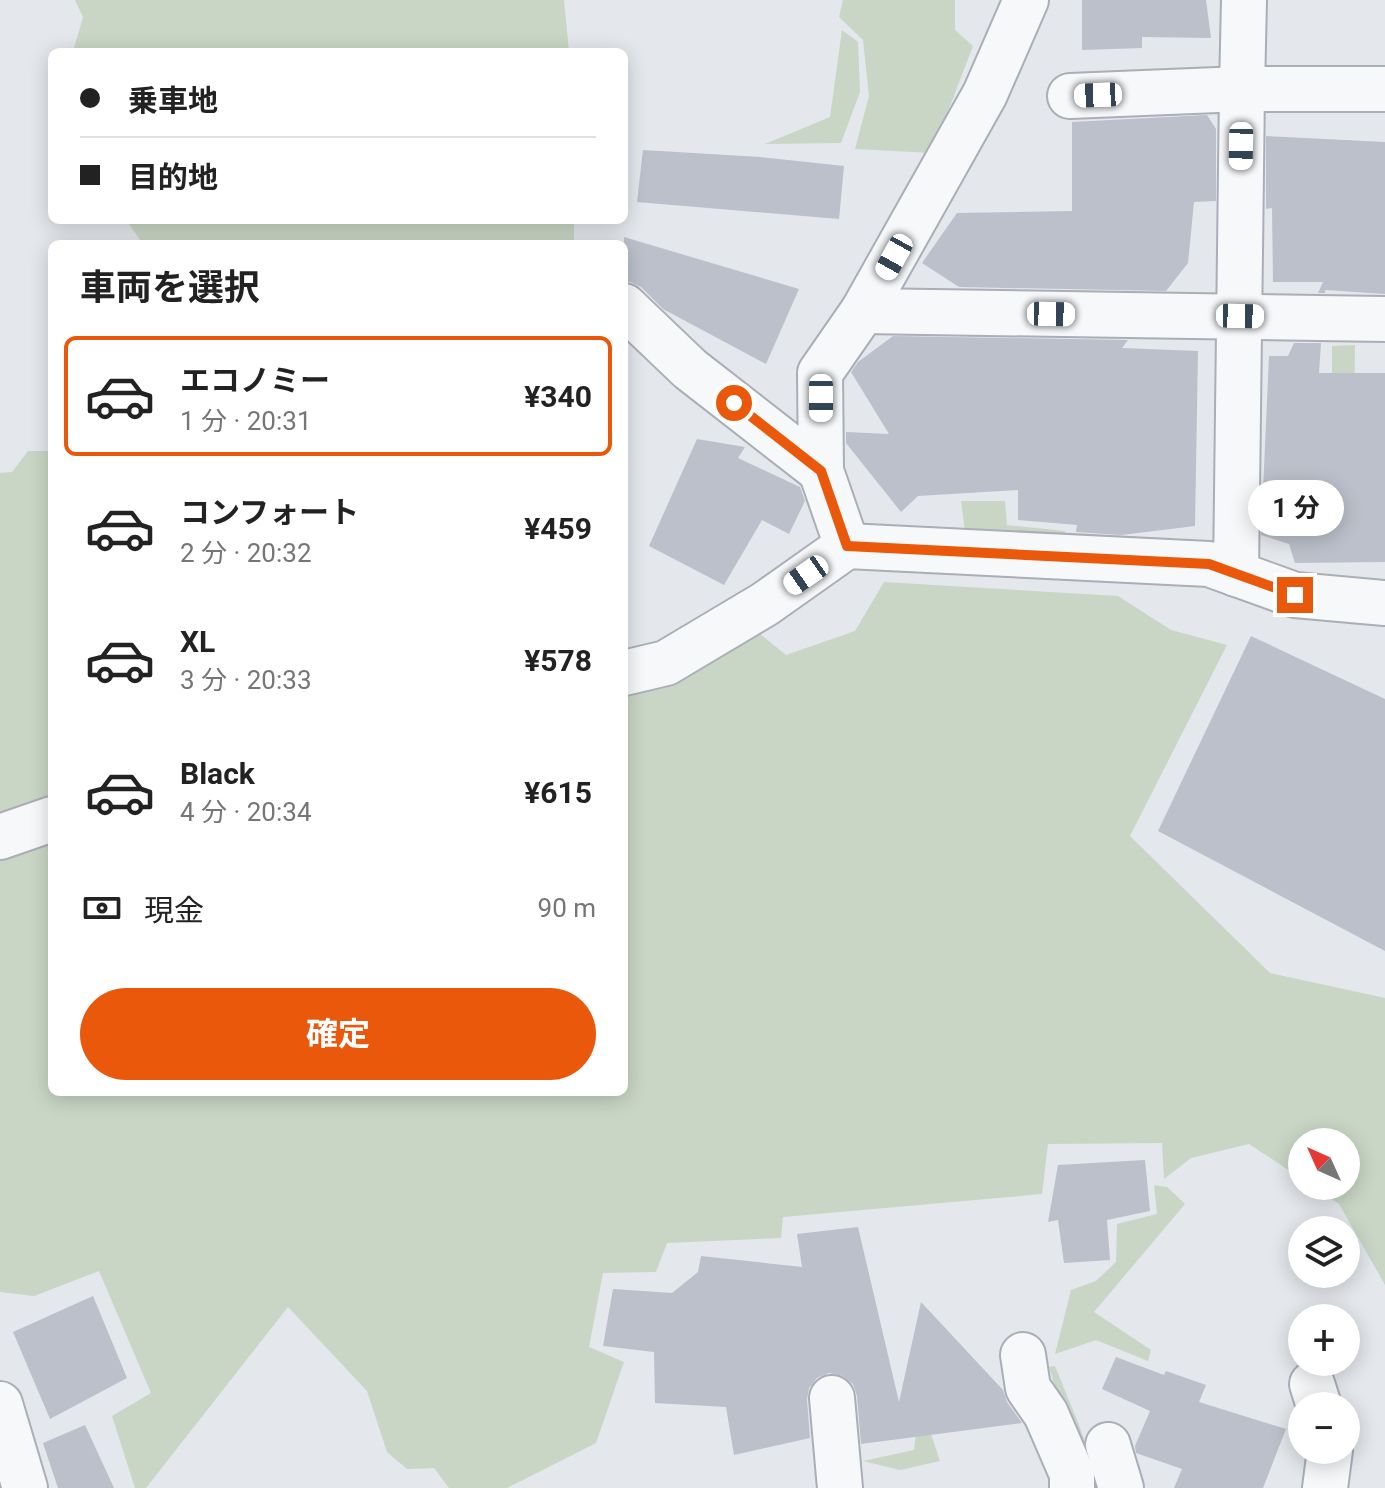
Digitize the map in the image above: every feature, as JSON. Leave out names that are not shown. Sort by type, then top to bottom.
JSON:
[{"type":"street","points":[[847,546],[821,471],[820,373],[863,311],[985,94],[1026,0]]},
{"type":"street","points":[[1236,574],[1244,0]]},
{"type":"street","points":[[1070,96],[1242,89],[1385,89]]},
{"type":"street","points":[[628,310],[690,369],[821,471]]},
{"type":"street","points":[[863,311],[1385,319]]},
{"type":"street","points":[[628,672],[666,663],[765,604],[847,546],[1209,564],[1295,595],[1385,603]]},
{"type":"street","points":[[0,837],[48,820]]},
{"type":"street","points":[[1023,1355],[1028,1388],[1046,1414],[1072,1474],[1072,1488]]},
{"type":"street","points":[[832,1398],[840,1488]]},
{"type":"street","points":[[0,1404],[25,1488]]},
{"type":"street","points":[[1108,1445],[1121,1488]]},
{"type":"street","points":[[1325,1488],[1328,1464]]},
{"type":"green space","points":[[75,0],[564,0],[569,48],[74,48],[83,17]]},
{"type":"green space","points":[[843,0],[955,0],[955,30],[973,46],[932,153],[855,149],[869,96],[863,40],[839,17]]},
{"type":"green space","points":[[842,30],[858,42],[860,92],[841,143],[765,144],[830,117]]},
{"type":"green space","points":[[129,224],[574,224],[574,240],[140,240]]},
{"type":"green space","points":[[1355,345],[1354,443],[1332,440],[1332,346]]},
{"type":"green space","points":[[28,451],[48,451],[48,803],[0,820],[0,473],[12,472]]},
{"type":"green space","points":[[961,501],[1005,501],[1007,525],[1065,531],[1065,542],[966,539]]},
{"type":"green space","points":[[884,582],[1118,596],[1171,630],[1227,645],[1130,836],[1270,973],[1385,998],[1385,1285],[1360,1241],[1360,1216],[1346,1216],[1333,1200],[1360,1200],[1360,1128],[1288,1128],[1288,1170],[1249,1144],[1191,1158],[1164,1179],[1162,1143],[1048,1144],[1042,1194],[783,1217],[781,1238],[667,1243],[656,1272],[603,1273],[589,1347],[624,1362],[596,1443],[507,1488],[449,1488],[434,1468],[407,1469],[387,1452],[367,1391],[288,1307],[146,1488],[135,1488],[112,1416],[151,1393],[99,1271],[34,1296],[0,1292],[0,853],[48,839],[48,1096],[628,1096],[628,692],[754,629],[786,655],[855,631]]},
{"type":"green space","points":[[1154,1185],[1167,1187],[1185,1204],[1094,1312],[1151,1350],[1148,1361],[1096,1340],[1055,1354],[1071,1290],[1096,1281],[1116,1262],[1117,1224],[1157,1214]]},
{"type":"green space","points":[[1055,1366],[1101,1488],[1086,1488],[1049,1367]]},
{"type":"green space","points":[[920,1401],[940,1461],[900,1470],[863,1461],[914,1450]]},
{"type":"building","points":[[1082,0],[1206,0],[1211,38],[1142,37],[1142,48],[1082,50]]},
{"type":"building","points":[[1207,115],[1216,129],[1216,201],[1194,202],[1188,263],[1166,291],[959,287],[922,263],[957,213],[1072,211],[1072,122]]},
{"type":"building","points":[[1266,136],[1385,142],[1385,294],[1325,290],[1325,293],[1318,293],[1323,282],[1273,282],[1272,208],[1266,209]]},
{"type":"building","points":[[643,150],[844,166],[839,219],[637,202]]},
{"type":"building","points":[[624,237],[799,289],[766,364],[663,309],[641,287],[628,282],[628,240]]},
{"type":"building","points":[[893,336],[1128,340],[1122,348],[1198,351],[1195,526],[1121,535],[1076,532],[1077,525],[1018,520],[1018,490],[918,496],[901,512],[846,443],[846,432],[889,434],[851,372],[858,362]]},
{"type":"building","points":[[1294,343],[1321,343],[1319,373],[1385,373],[1385,562],[1295,563],[1289,544],[1261,535],[1269,356],[1288,356]]},
{"type":"building","points":[[697,439],[745,447],[738,458],[800,487],[805,501],[789,534],[762,520],[724,585],[649,546]]},
{"type":"building","points":[[1251,636],[1385,699],[1385,951],[1158,831]]},
{"type":"building","points":[[1145,1160],[1150,1211],[1107,1220],[1110,1260],[1064,1263],[1058,1220],[1048,1222],[1058,1165]]},
{"type":"building","points":[[858,1227],[899,1402],[921,1302],[1003,1390],[1007,1402],[1022,1423],[861,1444],[853,1384],[843,1376],[829,1373],[817,1378],[809,1388],[810,1438],[734,1455],[726,1407],[655,1403],[654,1352],[603,1346],[613,1289],[672,1293],[698,1272],[701,1256],[802,1267],[797,1234]]},
{"type":"building","points":[[93,1296],[127,1378],[50,1419],[13,1332]]},
{"type":"building","points":[[1116,1357],[1164,1375],[1166,1371],[1206,1385],[1199,1402],[1286,1429],[1263,1488],[1174,1488],[1182,1469],[1136,1453],[1135,1446],[1150,1411],[1102,1389]]},
{"type":"building","points":[[85,1425],[114,1488],[58,1488],[43,1443]]},
{"type":"route","points":[[734,403],[821,471],[847,546],[1209,564],[1295,595]]}]
